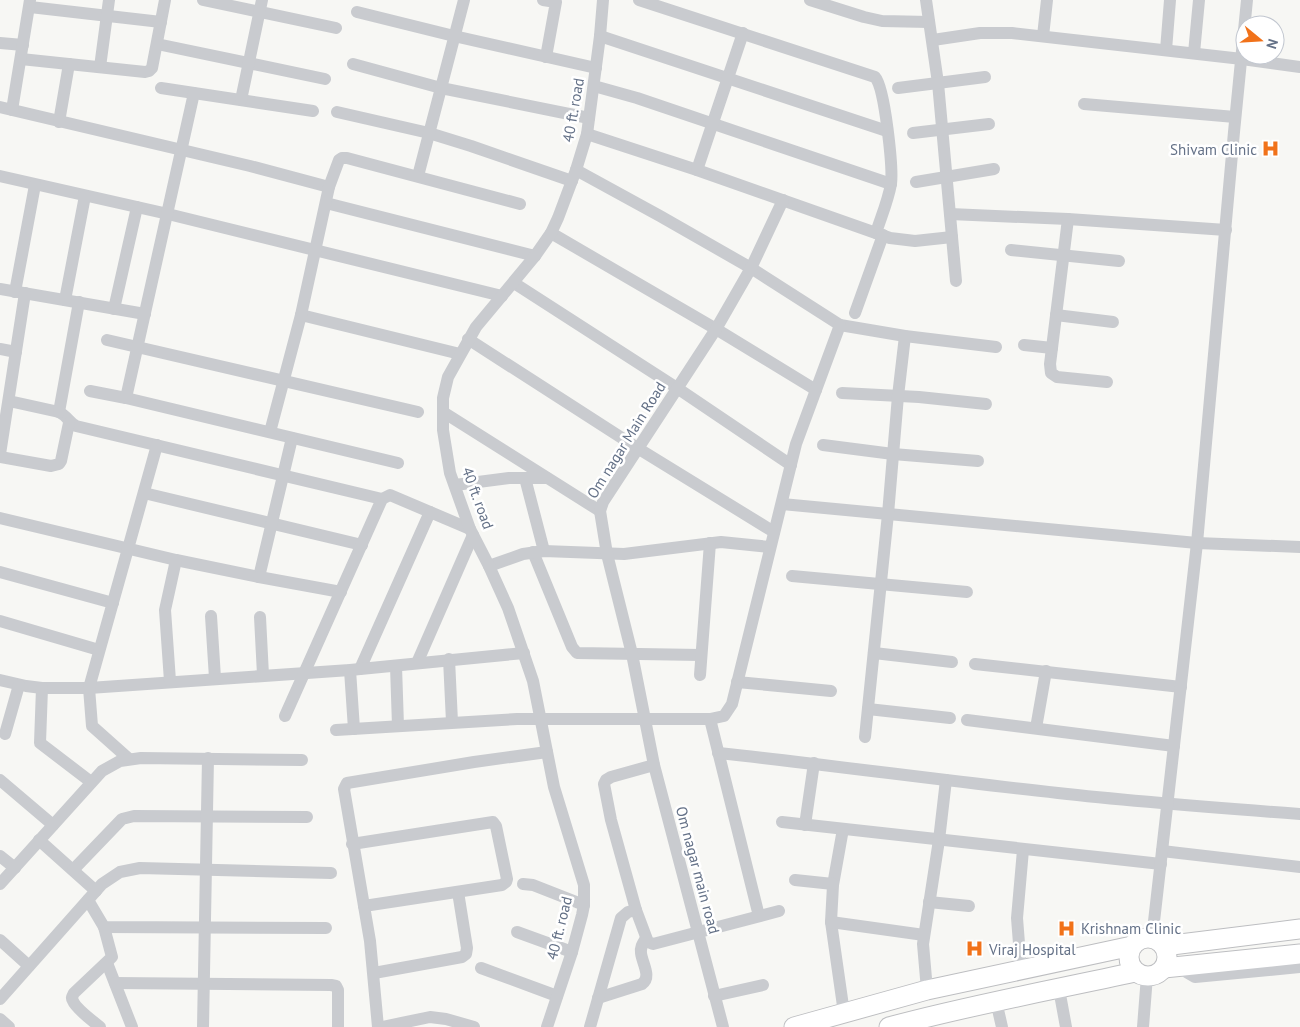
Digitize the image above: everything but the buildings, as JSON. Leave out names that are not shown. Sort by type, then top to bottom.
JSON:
[{"type":"highway","points":[[794,1027],[927,990],[1132,946],[1138,942],[1300,930]]},
{"type":"highway","points":[[1156,971],[1167,953],[1158,942]]},
{"type":"highway","points":[[1132,946],[1129,963],[1156,971]]},
{"type":"highway","points":[[889,1027],[935,1014],[996,1001],[1156,971],[1300,954]]},
{"type":"street","points":[[100,67],[109,0]]},
{"type":"street","points":[[21,59],[149,71],[152,68],[165,0]]},
{"type":"street","points":[[203,0],[261,6],[336,28]]},
{"type":"street","points":[[418,176],[464,0]]},
{"type":"street","points":[[543,0],[556,2],[546,57]]},
{"type":"street","name":"40 ft. road","points":[[547,1027],[572,952],[585,894],[560,809],[534,681],[508,608],[472,532],[450,473],[444,445],[444,387],[468,339],[483,317],[514,283],[551,233],[574,176],[587,134],[603,0]]},
{"type":"street","points":[[639,0],[875,77],[880,85],[887,131],[891,184],[880,234],[855,312]]},
{"type":"street","points":[[810,0],[882,21],[930,22]]},
{"type":"street","points":[[926,0],[938,83],[956,281]]},
{"type":"street","points":[[1043,36],[1047,0]]},
{"type":"street","points":[[1166,50],[1170,0]]},
{"type":"street","points":[[1194,53],[1199,0]]},
{"type":"street","points":[[1246,15],[1247,0]]},
{"type":"street","points":[[161,22],[30,4],[21,59],[6,108],[330,187]]},
{"type":"street","points":[[241,100],[261,6]]},
{"type":"street","points":[[357,12],[596,68]]},
{"type":"street","points":[[697,170],[743,33]]},
{"type":"street","points":[[933,40],[980,33],[1012,33],[1235,58]]},
{"type":"street","points":[[600,36],[887,131]]},
{"type":"street","points":[[0,43],[23,46]]},
{"type":"street","points":[[157,44],[325,79]]},
{"type":"street","points":[[59,122],[68,64]]},
{"type":"street","points":[[352,64],[441,88],[589,118]]},
{"type":"street","points":[[1158,942],[1162,851],[1197,542],[1241,65]]},
{"type":"street","points":[[1285,65],[1300,67]]},
{"type":"street","points":[[898,88],[985,78]]},
{"type":"street","points":[[594,86],[637,98],[891,184]]},
{"type":"street","points":[[161,88],[313,111]]},
{"type":"street","points":[[126,398],[194,93]]},
{"type":"street","points":[[1084,104],[1235,117]]},
{"type":"street","points":[[337,112],[429,133],[574,176],[660,216],[751,268],[840,325],[905,336],[996,347]]},
{"type":"street","points":[[913,133],[989,124]]},
{"type":"street","points":[[587,134],[880,234],[902,240],[915,241],[952,237]]},
{"type":"street","points":[[270,432],[301,315],[330,187],[339,160],[342,158],[418,176],[520,204]]},
{"type":"street","points":[[916,182],[994,169]]},
{"type":"street","points":[[0,176],[168,214],[316,252],[502,296]]},
{"type":"street","points":[[35,184],[20,292],[16,352],[0,455],[51,466],[59,464],[69,422]]},
{"type":"street","points":[[65,300],[85,196]]},
{"type":"street","name":"Om nagar Main Road","points":[[645,719],[632,654],[607,554],[600,510],[603,502],[716,329],[751,268],[783,200]]},
{"type":"street","points":[[326,203],[535,256]]},
{"type":"street","points":[[114,309],[137,207]]},
{"type":"street","points":[[950,214],[1068,219],[1226,230]]},
{"type":"street","points":[[1068,219],[1050,364],[1051,373],[1057,377],[1107,382]]},
{"type":"street","points":[[551,233],[716,329],[816,390]]},
{"type":"street","points":[[1012,250],[1119,262]]},
{"type":"street","points":[[514,283],[678,388],[791,465]]},
{"type":"street","points":[[0,289],[145,314]]},
{"type":"street","points":[[59,412],[79,302]]},
{"type":"street","points":[[301,315],[460,354]]},
{"type":"street","points":[[1056,315],[1113,322]]},
{"type":"street","points":[[336,730],[452,722],[542,719],[710,719],[724,716],[729,710],[737,682],[796,444],[840,325]]},
{"type":"street","points":[[865,737],[905,336]]},
{"type":"street","points":[[468,339],[639,449],[774,532]]},
{"type":"street","points":[[107,340],[418,412]]},
{"type":"street","points":[[1024,345],[1052,348]]},
{"type":"street","points":[[0,349],[16,352]]},
{"type":"street","points":[[90,391],[398,463]]},
{"type":"street","points":[[842,393],[986,404]]},
{"type":"street","points":[[8,402],[59,412],[76,426],[284,474],[382,499]]},
{"type":"street","points":[[443,412],[600,510]]},
{"type":"street","points":[[259,577],[292,438]]},
{"type":"street","points":[[129,759],[92,726],[89,688],[157,445]]},
{"type":"street","points":[[823,445],[893,454],[978,461]]},
{"type":"street","points":[[455,484],[510,478],[548,478]]},
{"type":"street","points":[[525,478],[539,551],[574,651],[580,654],[701,655]]},
{"type":"street","points":[[144,493],[362,545]]},
{"type":"street","points":[[285,716],[382,499],[390,495],[472,532],[417,663]]},
{"type":"street","points":[[782,504],[1197,542],[1300,546]]},
{"type":"street","points":[[354,729],[355,669],[430,512]]},
{"type":"street","points":[[0,518],[176,560],[341,592]]},
{"type":"street","points":[[489,566],[509,558],[539,551],[607,554],[642,552],[710,543],[770,547]]},
{"type":"street","points":[[700,675],[710,543]]},
{"type":"street","points":[[170,681],[164,610],[176,560]]},
{"type":"street","points":[[0,572],[112,603]]},
{"type":"street","points":[[792,576],[968,592]]},
{"type":"street","points":[[211,616],[215,678]]},
{"type":"street","points":[[260,617],[263,675]]},
{"type":"street","points":[[0,621],[99,650]]},
{"type":"street","points":[[0,680],[42,688],[89,688],[396,666],[449,659],[524,653]]},
{"type":"street","points":[[874,653],[952,662]]},
{"type":"street","points":[[449,659],[452,722]]},
{"type":"street","points":[[975,664],[1180,688]]},
{"type":"street","points":[[396,666],[398,726]]},
{"type":"street","points":[[1036,728],[1046,671]]},
{"type":"street","points":[[737,682],[831,691]]},
{"type":"street","points":[[5,734],[19,685]]},
{"type":"street","points":[[42,688],[40,743],[91,782]]},
{"type":"street","points":[[868,709],[950,718]]},
{"type":"street","name":"Om nagar main road","points":[[645,719],[654,765],[723,1027]]},
{"type":"street","points":[[710,719],[759,916]]},
{"type":"street","points":[[967,720],[1174,746]]},
{"type":"street","points":[[474,1027],[437,1017],[430,1017],[380,1027],[364,906],[344,789],[347,783],[353,781],[547,752]]},
{"type":"street","points":[[718,753],[1168,804],[1300,814]]},
{"type":"street","points":[[203,1027],[208,758]]},
{"type":"street","points":[[0,884],[91,782],[109,766],[129,759],[302,760]]},
{"type":"street","points":[[805,825],[814,763]]},
{"type":"street","points":[[654,765],[611,777],[604,784],[611,820],[636,910],[648,942],[653,944],[779,911]]},
{"type":"street","points":[[0,780],[53,825]]},
{"type":"street","points":[[927,990],[924,935],[939,840],[946,780]]},
{"type":"street","points":[[72,870],[122,819],[145,815],[307,816]]},
{"type":"street","points":[[352,844],[493,822],[496,826],[507,879],[502,885],[364,906]]},
{"type":"street","points":[[782,822],[1161,864]]},
{"type":"street","points":[[843,829],[834,884],[831,922],[844,1012]]},
{"type":"street","points":[[39,840],[72,870],[92,895],[104,927],[112,957],[72,997],[72,1001],[76,1006],[100,1027]]},
{"type":"street","points":[[1021,969],[1017,918],[1023,850]]},
{"type":"street","points":[[1162,851],[1300,867]]},
{"type":"street","points":[[0,856],[15,868]]},
{"type":"street","points":[[0,999],[92,895],[111,877],[130,869],[331,873]]},
{"type":"street","points":[[795,880],[834,884]]},
{"type":"street","points":[[523,884],[532,885],[584,904]]},
{"type":"street","points":[[374,973],[466,954],[467,948],[458,892]]},
{"type":"street","points":[[929,902],[969,906]]},
{"type":"street","points":[[590,1027],[621,918],[628,912],[636,910]]},
{"type":"street","points":[[831,922],[924,935]]},
{"type":"street","points":[[104,927],[326,928]]},
{"type":"street","points":[[517,932],[572,952]]},
{"type":"street","points":[[598,998],[646,981],[647,977],[640,952],[646,938]]},
{"type":"street","points":[[0,940],[30,966]]},
{"type":"street","points":[[107,962],[132,1027]]},
{"type":"street","points":[[1143,1027],[1156,971],[1195,977],[1300,967]]},
{"type":"street","points":[[481,968],[557,996]]},
{"type":"street","points":[[115,983],[336,986],[338,990],[338,1027]]},
{"type":"street","points":[[714,996],[764,985]]},
{"type":"street","points":[[1059,989],[1066,1027]]},
{"type":"street","points":[[996,1001],[1002,1027]]},
{"type":"street","points":[[0,1019],[9,1027]]},
{"type":"place","name":"Shivam Clinic","points":[[1271,149]]},
{"type":"place","name":"Krishnam Clinic","points":[[1067,928]]},
{"type":"place","name":"Viraj Hospital","points":[[975,949]]}]
